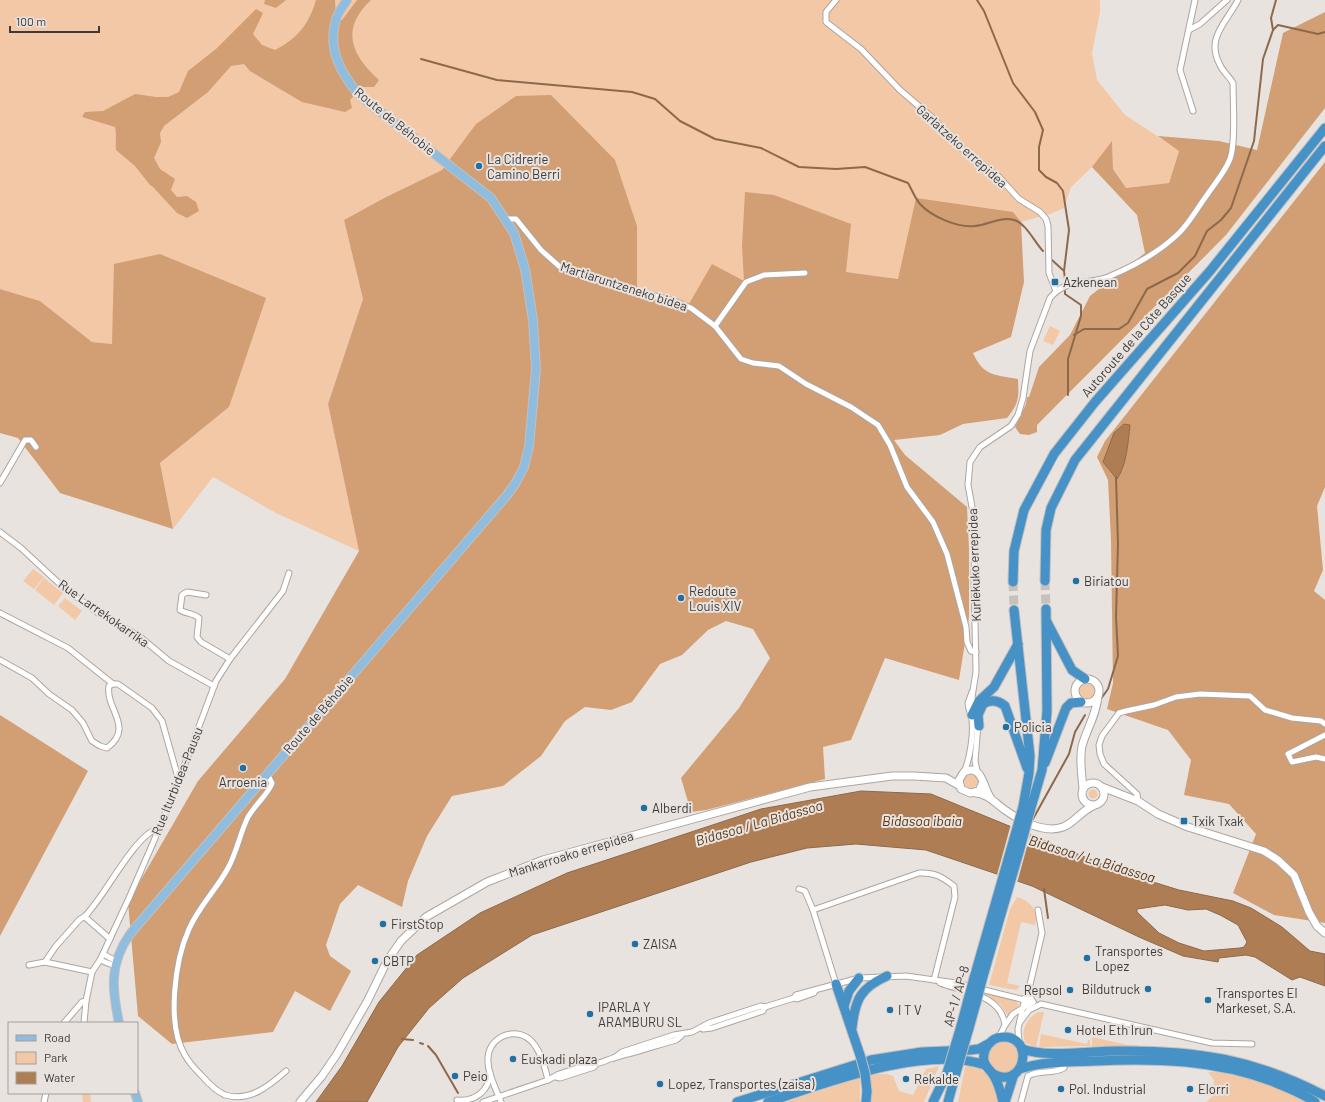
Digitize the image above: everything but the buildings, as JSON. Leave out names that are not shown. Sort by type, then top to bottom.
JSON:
[{"type":"highway","name":"Autoroute de la Côte Basque","points":[[1013,582],[1014,551],[1024,510],[1054,454],[1095,402],[1210,271],[1325,128]]},
{"type":"highway","name":"Autoroute de la Côte Basque","points":[[1045,581],[1046,530],[1052,508],[1076,460],[1325,146]]},
{"type":"highway","points":[[1042,770],[1047,711],[1046,609]]},
{"type":"highway","points":[[1014,610],[1028,736],[1029,773],[1027,809]]},
{"type":"highway","points":[[1046,620],[1072,670],[1085,679]]},
{"type":"highway","points":[[972,713],[979,701],[994,687],[1018,644]]},
{"type":"highway","points":[[979,726],[978,715],[983,704],[995,700],[999,701],[1005,706],[1029,773]]},
{"type":"highway","points":[[1027,809],[1053,746],[1066,708],[1071,703],[1082,702]]},
{"type":"highway","name":"AP-1 / AP-8","points":[[939,1102],[952,1073],[1027,809]]},
{"type":"highway","points":[[852,1031],[855,1006],[858,999],[867,988],[887,976]]},
{"type":"highway","points":[[844,1006],[849,992],[859,978]]},
{"type":"highway","points":[[836,984],[865,1073],[867,1091],[866,1102]]},
{"type":"highway","points":[[737,1102],[871,1060],[922,1052],[979,1049],[999,1037],[1008,1037],[1021,1046],[1049,1053],[1171,1051],[1211,1056],[1269,1071],[1325,1096]]},
{"type":"highway","points":[[985,1065],[984,1054],[988,1044]]},
{"type":"highway","points":[[1004,1102],[1024,1059],[1021,1046]]},
{"type":"highway","points":[[768,1102],[874,1069],[938,1060],[969,1060],[985,1065],[992,1073],[1004,1102]]},
{"type":"highway","points":[[992,1073],[1002,1077],[1040,1064],[1086,1061],[1141,1060],[1192,1062],[1225,1068],[1266,1079],[1298,1092],[1315,1102]]},
{"type":"highway","points":[[932,1102],[952,1073]]},
{"type":"highway","name":"AP-1 / AP-8","points":[[948,1102],[951,1092],[952,1073]]},
{"type":"highway","points":[[951,1092],[952,1102]]},
{"type":"main road","name":"Route de Béhobie","points":[[119,1022],[113,984],[115,964],[123,943],[515,484],[524,467],[529,448],[533,408],[533,370],[528,321],[520,270],[507,219],[491,198],[360,96],[346,80],[338,64],[333,42],[336,19],[347,0]]},
{"type":"main road","points":[[1076,818],[1084,800],[1081,772],[1082,746],[1092,722],[1098,695],[1096,684],[1091,680],[1085,679],[1078,682],[1075,689],[1076,696],[1090,711],[1092,722]]},
{"type":"main road","points":[[1082,702],[1094,701],[1098,695]]},
{"type":"main road","points":[[990,797],[983,782],[982,776],[977,771],[971,770],[963,773],[959,780],[960,786],[966,793],[976,793],[990,797],[1010,814],[1041,828],[1060,828],[1069,825],[1076,818],[1103,800],[1122,795]]},
{"type":"main road","points":[[1081,772],[1093,783],[1138,801],[1158,814],[1188,827],[1264,851],[1278,860],[1294,875],[1309,912],[1317,926],[1325,933]]},
{"type":"main road","name":"Mankarroako errepidea","points":[[300,1102],[322,1076],[337,1054],[368,1000],[387,961],[400,941],[426,917],[487,882],[543,860],[810,787],[903,776],[946,778],[963,773]]},
{"type":"main road","name":"Mankarroako errepidea","points":[[946,778],[960,786]]},
{"type":"main road","points":[[976,793],[981,788],[983,782]]},
{"type":"main road","points":[[1083,789],[1086,785],[1093,783]]},
{"type":"main road","points":[[1102,787],[1105,793],[1103,800]]},
{"type":"main road","points":[[1084,800],[1093,806]]},
{"type":"street","name":"Garlatzeko errepidea","points":[[836,0],[826,12],[826,22],[861,49],[900,90],[935,120],[958,146],[999,177],[1019,199],[1040,212],[1046,219],[1048,226],[1049,273],[1056,291]]},
{"type":"street","points":[[1193,111],[1180,70],[1195,0]]},
{"type":"street","points":[[1189,30],[1200,24],[1227,0]]},
{"type":"street","points":[[1056,291],[1065,285],[1107,277],[1154,253],[1179,234],[1222,173],[1230,158],[1233,132],[1233,83],[1221,67],[1216,57],[1216,34],[1238,0]]},
{"type":"street","name":"Martiaruntzeneko bidea","points":[[507,219],[516,219],[541,250],[560,267],[631,290],[674,301],[692,308],[715,326],[741,359],[753,363],[778,366],[806,384],[851,407],[878,425],[890,445],[907,488],[933,522],[950,568],[966,627],[967,642],[971,651],[976,652]]},
{"type":"street","points":[[715,326],[746,282],[764,275],[805,273]]},
{"type":"street","name":"Kurlekuko errepidea","points":[[963,773],[968,761],[972,734],[973,691],[976,672],[975,523],[968,485],[970,462],[980,447],[1010,426],[1018,415],[1023,398],[1030,351],[1047,305],[1056,291]]},
{"type":"street","points":[[0,482],[25,440],[31,440],[36,447]]},
{"type":"street","name":"Rue Larrekokarrika","points":[[0,532],[21,548],[69,592],[98,612],[139,636],[168,661],[214,686]]},
{"type":"street","name":"Rue Iturbidea-Pausu","points":[[84,1022],[90,971],[100,960],[129,898],[180,777],[214,686],[230,659],[283,591],[289,573]]},
{"type":"street","points":[[206,595],[187,592],[182,595],[180,610],[184,613],[196,615],[199,618],[198,637],[201,642],[230,659]]},
{"type":"street","points":[[0,613],[68,648],[113,684],[118,684],[152,708],[162,721],[177,774],[180,777]]},
{"type":"street","points":[[0,660],[32,678],[49,694],[72,710],[83,723],[92,741],[107,748],[115,741],[119,727],[118,718],[108,693],[109,686],[113,684]]},
{"type":"street","points":[[1138,801],[1137,794],[1104,764],[1100,754],[1102,736],[1119,713],[1126,710],[1154,705],[1176,697],[1200,694],[1250,696],[1265,710],[1292,718],[1321,721],[1325,724]]},
{"type":"street","points":[[972,713],[979,726],[975,761],[977,771]]},
{"type":"street","points":[[1325,735],[1288,754],[1292,762],[1316,757],[1325,759]]},
{"type":"street","points":[[267,774],[272,783],[271,788],[258,801],[248,818],[228,867],[188,929],[175,984],[174,1020],[184,1055],[210,1085],[222,1094],[231,1098],[255,1095],[266,1089],[286,1071]]},
{"type":"street","points":[[45,962],[56,946],[80,919],[85,917],[130,854],[148,833],[157,829]]},
{"type":"street","points":[[813,910],[919,873],[929,872],[939,875],[954,886],[955,897],[934,980]]},
{"type":"street","points":[[799,889],[805,891],[813,910],[836,984]]},
{"type":"street","points":[[1021,1046],[1018,1033],[1023,1004],[1042,933],[1038,910]]},
{"type":"street","points":[[85,917],[110,939]]},
{"type":"street","points":[[103,954],[115,964]]},
{"type":"street","points":[[100,960],[115,964]]},
{"type":"street","points":[[29,965],[45,962],[90,971]]},
{"type":"street","points":[[483,1102],[500,1099],[556,1077],[560,1078],[594,1067],[596,1064],[614,1058],[622,1052],[674,1035],[682,1035],[761,1006],[765,1007],[794,998],[796,995],[859,978],[887,976],[934,980],[987,990],[1017,998],[1023,1004]]},
{"type":"street","points":[[934,980],[993,1002],[1001,1012],[1005,1025]]},
{"type":"street","points":[[999,1037],[1013,1014],[1023,1004],[1033,1002],[1029,995],[1029,986]]},
{"type":"street","points":[[65,1022],[82,1002],[86,1001]]},
{"type":"street","points":[[1020,1022],[1029,1010],[1041,1004],[1212,1043],[1252,1044]]},
{"type":"street","points":[[500,1099],[490,1070],[488,1055],[493,1043],[504,1035],[517,1034],[530,1039],[536,1046],[548,1080]]},
{"type":"street","points":[[1022,1102],[1028,1076],[1033,1073],[1056,1072],[1064,1068]]},
{"type":"street","points":[[457,1101],[470,1100],[481,1093],[488,1083],[490,1070]]},
{"type":"green space","points":[[0,0],[1100,0],[1100,12],[1092,53],[1097,80],[1125,115],[1179,150],[1169,183],[1126,188],[1113,169],[1112,142],[1092,167],[1071,187],[1064,208],[1050,214],[1021,222],[1013,212],[899,279],[846,272],[695,349],[442,170],[386,197],[344,220],[363,299],[328,404],[359,551],[276,513],[213,477],[173,529],[160,463],[229,407],[112,344],[92,342],[40,301],[0,289]]},
{"type":"green space","points":[[1050,326],[1060,331],[1053,345],[1043,341]]},
{"type":"green space","points":[[33,569],[44,577],[34,589],[23,581]]},
{"type":"green space","points":[[44,578],[63,593],[54,605],[35,590]]},
{"type":"green space","points":[[65,598],[82,611],[75,620],[58,606]]},
{"type":"green space","points":[[1087,682],[1093,685],[1096,691],[1093,697],[1087,700],[1081,697],[1078,691],[1081,685]]},
{"type":"green space","points":[[971,774],[976,776],[978,781],[976,786],[971,788],[966,786],[964,781],[966,776]]},
{"type":"green space","points":[[1091,790],[1095,790],[1097,794],[1095,798],[1091,798],[1089,796],[1089,792]]},
{"type":"green space","points":[[1017,897],[1026,901],[1033,907],[1036,920],[1035,925],[1021,922],[1007,983],[1020,986],[1016,990],[989,985],[1010,909]]},
{"type":"green space","points":[[987,993],[1016,1001],[1019,1005],[1008,1016],[1000,1004],[986,996]]},
{"type":"green space","points":[[1038,1012],[1044,1012],[1036,1047],[1026,1043],[1023,1034],[1025,1026],[1030,1018]]},
{"type":"green space","points":[[1041,1034],[1087,1044],[1088,1040],[1090,1040],[1090,1046],[1039,1047]]},
{"type":"green space","points":[[1092,1037],[1128,1045],[1138,1045],[1138,1047],[1092,1047]]},
{"type":"green space","points":[[1004,1042],[1010,1043],[1018,1051],[1018,1063],[1010,1071],[1004,1072],[998,1071],[990,1063],[989,1057],[990,1051],[998,1043]]},
{"type":"green space","points":[[975,1065],[988,1076],[999,1102],[958,1102],[965,1067]]},
{"type":"green space","points":[[939,1066],[924,1102],[871,1102],[871,1074],[887,1074],[893,1076],[899,1091],[913,1095],[926,1069]]},
{"type":"green space","points":[[1208,1072],[1221,1072],[1246,1076],[1272,1084],[1307,1102],[1206,1102],[1213,1096],[1214,1080]]},
{"type":"green space","points":[[860,1078],[860,1102],[785,1102]]},
{"type":"green space","points":[[82,1094],[90,1094],[91,1102],[83,1102]]},
{"type":"shaded area","points":[[265,0],[286,0],[276,8],[264,4]]},
{"type":"shaded area","points":[[316,0],[335,0],[336,19],[342,20],[357,0],[371,0],[361,11],[355,21],[353,42],[362,61],[369,71],[379,80],[374,87],[362,87],[350,100],[352,108],[345,112],[302,102],[250,71],[244,64],[231,66],[208,92],[164,126],[160,133],[161,142],[154,158],[160,169],[175,179],[171,190],[177,197],[187,196],[196,202],[199,211],[187,218],[177,213],[150,185],[135,166],[116,150],[115,127],[82,117],[85,112],[103,111],[135,94],[168,97],[179,92],[188,71],[216,49],[256,9],[263,13],[253,34],[262,45],[275,50],[302,30],[310,16]]},
{"type":"shaded area","points":[[1325,12],[1325,108],[1226,235],[1037,425],[1037,432],[1029,435],[1020,434],[1015,427],[1026,404],[1027,397],[1029,397],[1039,367],[1070,335],[1090,296],[1145,253],[1137,215],[1092,167],[1112,141],[1113,169],[1126,188],[1169,183],[1179,151],[1158,136],[1219,141],[1257,150],[1283,33]]},
{"type":"shaded area","points":[[551,95],[615,160],[637,226],[637,288],[689,304],[712,264],[744,281],[742,246],[745,192],[774,195],[851,224],[846,272],[898,279],[916,198],[1013,212],[1021,222],[1024,282],[1011,337],[973,353],[981,366],[991,373],[1018,379],[1018,396],[1014,409],[1007,418],[963,424],[940,435],[894,440],[905,455],[967,507],[969,549],[969,617],[959,680],[885,658],[851,740],[823,747],[825,779],[706,810],[691,812],[681,778],[739,708],[770,658],[753,629],[726,621],[708,630],[682,655],[660,664],[632,702],[611,710],[585,707],[565,721],[541,756],[503,786],[452,796],[427,836],[408,881],[402,907],[358,885],[340,904],[326,945],[330,956],[351,971],[330,1011],[295,991],[273,1032],[172,1044],[138,1016],[128,902],[198,781],[285,679],[359,551],[328,404],[363,299],[344,220],[386,197],[442,170],[476,124],[516,96]]},
{"type":"shaded area","points":[[1325,162],[1325,487],[1317,506],[1323,570],[1314,591],[1325,600],[1325,923],[1274,915],[1233,893],[1256,834],[1229,804],[1184,795],[1191,760],[1168,730],[1107,709],[1113,683],[1111,540],[1108,480],[1097,457],[1105,441]]},
{"type":"shaded area","points":[[160,254],[266,298],[229,407],[160,463],[173,529],[60,493],[18,438],[0,433],[0,289],[40,301],[92,342],[112,344],[114,264]]},
{"type":"shaded area","points":[[0,715],[88,771],[0,936]]},
{"type":"water","points":[[1124,424],[1130,425],[1128,446],[1123,467],[1117,479],[1103,462],[1114,433]]},
{"type":"water","name":"Bidasoa ibaia","points":[[861,791],[931,794],[1124,873],[1179,890],[1233,901],[1251,908],[1282,927],[1310,951],[1325,954],[1325,986],[1300,977],[1292,980],[1255,957],[1246,955],[1219,958],[1218,962],[1183,956],[1139,937],[1032,886],[926,850],[856,844],[807,848],[751,862],[532,935],[463,978],[429,1008],[398,1047],[367,1102],[316,1102],[342,1066],[379,1002],[417,955],[480,913],[567,873],[761,809]],"holes":[[[1165,905],[1188,910],[1206,909],[1220,915],[1238,925],[1247,942],[1244,947],[1240,948],[1204,951],[1179,943],[1159,933],[1137,912],[1137,909]]]},
{"type":"pier","points":[[1011,824],[1031,832],[1017,883],[997,875]]},
{"type":"waterway","points":[[977,0],[984,11],[1013,83],[1035,112],[1043,130],[1039,147],[1039,170],[1046,177],[1057,183],[1063,191],[1069,230],[1064,271]]},
{"type":"waterway","points":[[1273,30],[1271,18],[1276,0]]},
{"type":"waterway","points":[[1074,335],[1084,329],[1119,329],[1128,323],[1147,289],[1178,273],[1195,256],[1207,231],[1221,220],[1231,208],[1254,141],[1263,59],[1273,30],[1278,25],[1318,34],[1325,32]]},
{"type":"waterway","points":[[421,59],[497,80],[632,92],[655,99],[680,121],[715,139],[761,148],[799,167],[836,169],[865,167],[908,183],[918,202],[925,209],[946,221],[961,225],[975,226],[1004,219],[1014,220],[1026,229],[1043,251]]},
{"type":"waterway","points":[[1052,260],[1064,271],[1065,279]]},
{"type":"waterway","points":[[1065,291],[1065,294],[1081,305],[1081,316],[1068,359],[1068,395]]},
{"type":"waterway","points":[[1100,700],[1108,689],[1118,656],[1116,617],[1118,544],[1116,477]]},
{"type":"waterway","points":[[1033,819],[1069,754],[1075,732],[1085,715]]},
{"type":"waterway","points":[[1044,889],[1048,918]]},
{"type":"waterway","points":[[402,1039],[413,1040]]},
{"type":"waterway","points":[[428,1046],[436,1055],[458,1093]]},
{"type":"tunnel","points":[[1045,581],[1046,609]]},
{"type":"tunnel","points":[[1013,582],[1014,610]]},
{"type":"place","name":"La Cidrerie Camino Berri","points":[[479,166]]},
{"type":"place","name":"Azkenean","points":[[1055,282]]},
{"type":"place","name":"Biriatou","points":[[1076,581]]},
{"type":"place","name":"Redoute Louis XIV","points":[[681,598]]},
{"type":"place","name":"Policia","points":[[1006,727]]},
{"type":"place","name":"Arroenia","points":[[243,768]]},
{"type":"place","name":"Alberdi","points":[[644,808]]},
{"type":"place","name":"Txik Txak","points":[[1184,821]]},
{"type":"place","name":"FirstStop","points":[[383,924]]},
{"type":"place","name":"ZAISA","points":[[635,944]]},
{"type":"place","name":"Transportes Lopez","points":[[1087,958]]},
{"type":"place","name":"CBTP","points":[[375,961]]},
{"type":"place","name":"Bildutruck","points":[[1148,989]]},
{"type":"place","name":"Repsol","points":[[1070,990]]},
{"type":"place","name":"Transportes El Markeset, S.A.","points":[[1208,1000]]},
{"type":"place","name":"I T V","points":[[890,1010]]},
{"type":"place","name":"IPARLA Y ARAMBURU SL","points":[[590,1014]]},
{"type":"place","name":"Hotel Eth Irun","points":[[1068,1030]]},
{"type":"place","name":"Euskadi plaza","points":[[513,1059]]},
{"type":"place","name":"Peio","points":[[455,1076]]},
{"type":"place","name":"Rekalde","points":[[906,1079]]},
{"type":"place","name":"Lopez, Transportes (zaisa)","points":[[660,1084]]},
{"type":"place","name":"Pol. Industrial","points":[[1061,1089]]},
{"type":"place","name":"Elorri","points":[[1190,1089]]},
{"type":"water label","name":"Bidasoa / La Bidassoa","points":[[759,823]]},
{"type":"water label","name":"Bidasoa / La Bidassoa","points":[[1092,859]]}]
